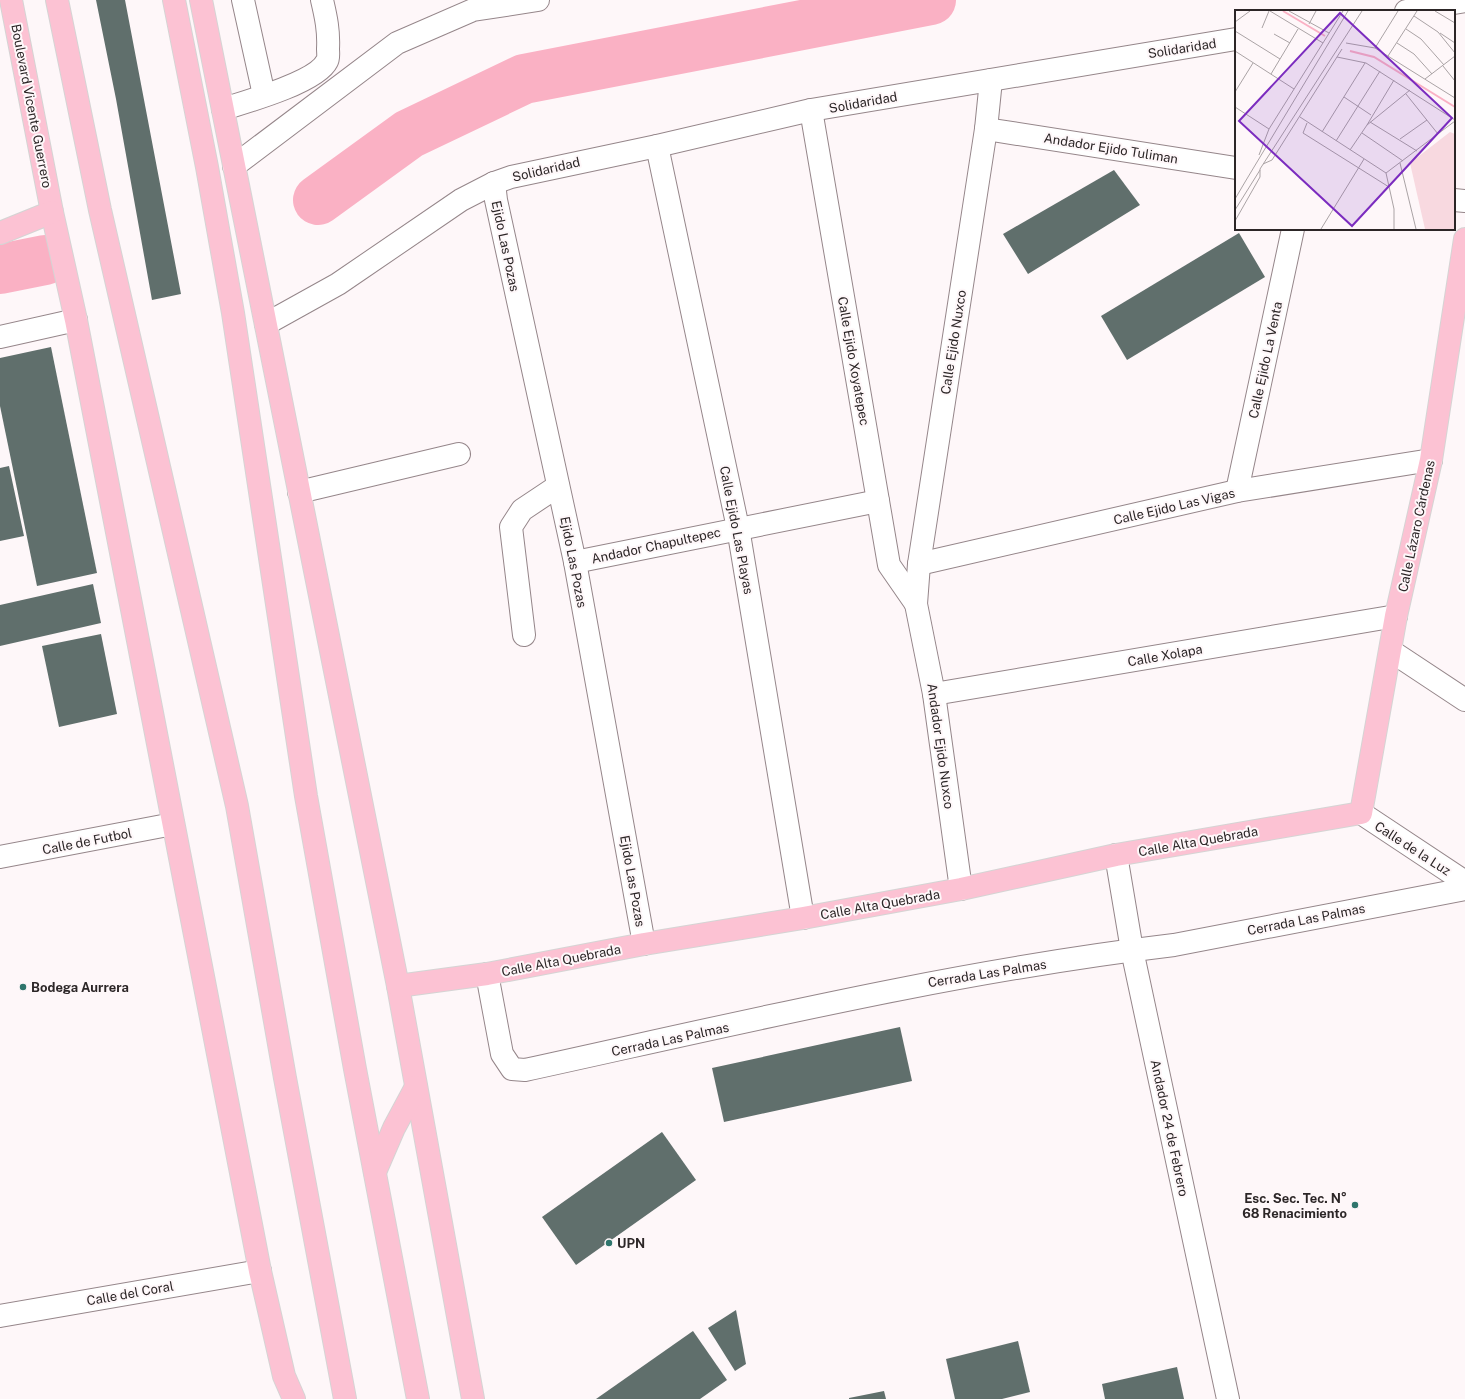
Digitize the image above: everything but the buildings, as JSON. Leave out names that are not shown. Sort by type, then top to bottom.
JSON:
[{"type":"main road","name":"Boulevard Vicente Guerrero","points":[[11,0],[52,212],[76,320],[260,1271],[284,1376],[294,1399]]},
{"type":"main road","points":[[57,0],[100,210],[237,806],[285,1078],[345,1399]]},
{"type":"main road","points":[[174,0],[207,167],[233,313],[306,796],[355,1069],[418,1399]]},
{"type":"main road","points":[[201,0],[398,986],[473,1399]]},
{"type":"main road","points":[[0,233],[52,212]]},
{"type":"main road","name":"Calle Lázaro Cárdenas","points":[[1361,813],[1396,616],[1431,460],[1465,238]]},
{"type":"main road","name":"Calle Alta Quebrada","points":[[398,986],[487,974],[644,944],[803,918],[961,889],[1116,855],[1361,813]]},
{"type":"main road","points":[[375,1172],[394,1128],[416,1087]]},
{"type":"street","points":[[243,0],[264,95]]},
{"type":"street","points":[[223,109],[308,78],[319,71],[328,60],[328,31],[322,0]]},
{"type":"street","points":[[234,166],[397,43],[472,5],[538,0]]},
{"type":"street","points":[[1413,10],[1465,2]]},
{"type":"street","name":"Solidaridad","points":[[266,324],[338,284],[461,200],[494,183],[511,177],[657,146],[811,110],[1235,39]]},
{"type":"street","name":"Calle Ejido Nuxco","points":[[916,604],[920,564],[986,128],[991,80]]},
{"type":"street","name":"Calle Ejido Xoyatepec","points":[[811,110],[889,565],[916,604]]},
{"type":"street","name":"Andador Ejido Tuliman","points":[[986,128],[1235,168]]},
{"type":"street","name":"Calle Ejido Las Playas","points":[[657,146],[738,528],[803,918]]},
{"type":"street","name":"Ejido Las Pozas","points":[[494,183],[498,208],[575,562],[644,944]]},
{"type":"street","points":[[1455,200],[1465,201]]},
{"type":"street","name":"Calle Ejido La Venta","points":[[1237,491],[1293,230]]},
{"type":"street","points":[[0,337],[76,320]]},
{"type":"street","points":[[299,492],[459,454]]},
{"type":"street","name":"Calle Ejido Las Vigas","points":[[920,564],[1237,491],[1431,460]]},
{"type":"street","points":[[524,635],[511,527],[522,510],[558,486]]},
{"type":"street","name":"Andador Chapultepec","points":[[575,562],[878,501]]},
{"type":"street","name":"Andador Ejido Nuxco","points":[[916,604],[934,694],[961,889]]},
{"type":"street","name":"Calle Xolapa","points":[[934,694],[1396,616]]},
{"type":"street","points":[[1391,651],[1465,700]]},
{"type":"street","name":"Calle de la Luz","points":[[1361,813],[1465,882]]},
{"type":"street","name":"Calle de Futbol","points":[[0,857],[173,824]]},
{"type":"street","name":"Andador 24 de Febrero","points":[[1116,855],[1132,950],[1228,1399]]},
{"type":"street","name":"Cerrada Las Palmas","points":[[487,974],[502,1054],[512,1068],[525,1070],[931,982],[1132,950],[1174,945],[1465,889]]},
{"type":"street","name":"Calle del Coral","points":[[0,1316],[260,1271]]},
{"type":"waterway","points":[[318,200],[409,134],[524,79],[931,0]]},
{"type":"waterway","points":[[0,269],[45,260]]},
{"type":"place","name":"Bodega Aurrera","points":[[23,987]]},
{"type":"place","name":"Esc. Sec. Tec. N° 68 Renacimiento","points":[[1355,1205]]},
{"type":"place","name":"UPN","points":[[609,1243]]}]
